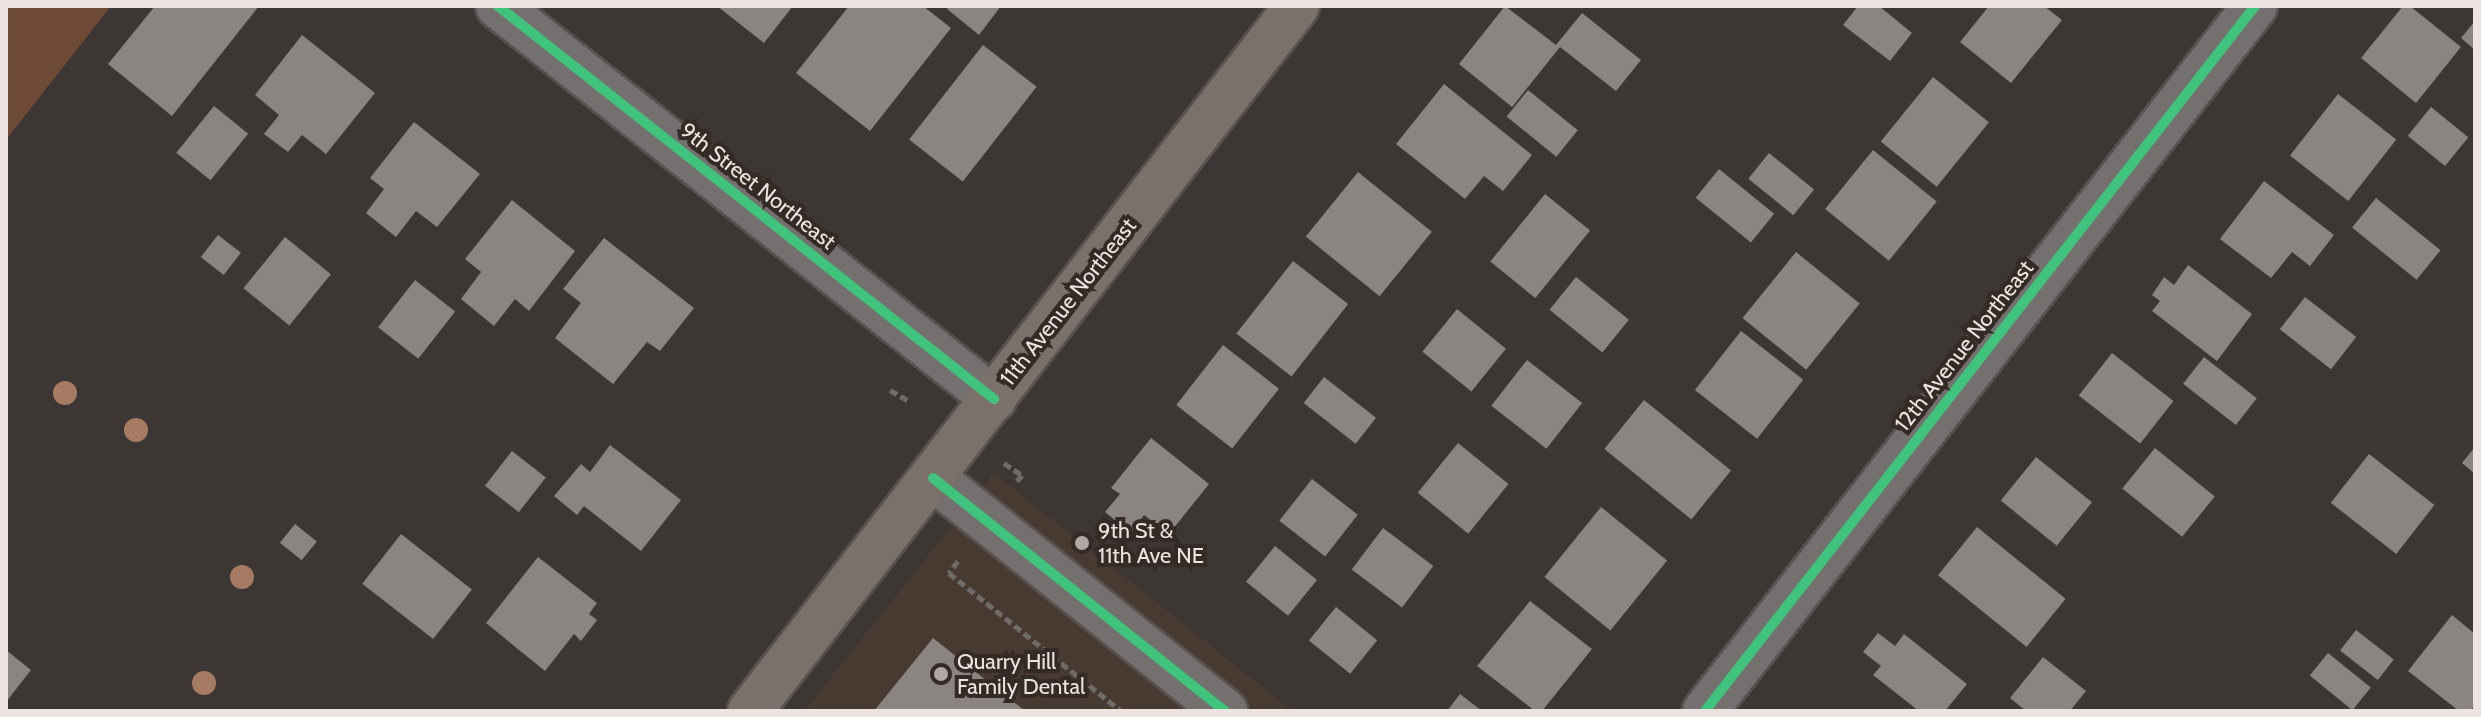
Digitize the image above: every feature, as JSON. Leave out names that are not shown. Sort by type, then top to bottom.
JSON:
[{"type":"main road","name":"11th Avenue Northeast","points":[[750,711],[1297,6]]},
{"type":"street","name":"9th Street Northeast","points":[[498,6],[994,399]]},
{"type":"street","name":"12th Avenue Northeast","points":[[1705,711],[2255,6]]},
{"type":"street","points":[[933,478],[1225,711]]},
{"type":"path","points":[[949,573],[1121,711]]},
{"type":"shaded area","points":[[6,6],[111,6],[6,140]]},
{"type":"shaded area","points":[[994,473],[1293,711],[804,711]]},
{"type":"building","points":[[155,6],[259,6],[172,116],[108,64]]},
{"type":"building","points":[[717,6],[793,6],[764,43]]},
{"type":"building","points":[[849,6],[923,6],[951,28],[870,131],[796,73]]},
{"type":"building","points":[[949,6],[1001,6],[979,35],[947,9]]},
{"type":"building","points":[[1505,6],[1556,45],[1582,13],[1641,60],[1616,91],[1560,47],[1512,107],[1459,64]]},
{"type":"building","points":[[1858,6],[1879,6],[1912,33],[1890,61],[1843,25]]},
{"type":"building","points":[[1989,6],[2044,6],[2062,20],[2011,83],[1960,42]]},
{"type":"building","points":[[2403,6],[2410,6],[2461,47],[2416,103],[2361,58]]},
{"type":"building","points":[[2475,21],[2475,50],[2461,38]]},
{"type":"building","points":[[302,35],[375,93],[326,154],[302,135],[288,152],[264,134],[279,115],[255,95]]},
{"type":"building","points":[[983,45],[1037,87],[963,181],[909,140]]},
{"type":"building","points":[[1933,77],[1989,122],[1937,187],[1881,142]]},
{"type":"building","points":[[1444,84],[1532,155],[1503,191],[1484,176],[1465,199],[1396,144]]},
{"type":"building","points":[[1528,90],[1578,130],[1556,157],[1507,116]]},
{"type":"building","points":[[2338,94],[2396,140],[2348,201],[2290,155]]},
{"type":"building","points":[[214,106],[248,134],[210,180],[176,153]]},
{"type":"building","points":[[2431,107],[2468,137],[2445,166],[2408,136]]},
{"type":"building","points":[[414,122],[480,174],[437,227],[416,211],[396,237],[366,213],[384,189],[370,178]]},
{"type":"building","points":[[1873,150],[1937,202],[1889,261],[1825,209]]},
{"type":"building","points":[[1769,153],[1814,190],[1793,215],[1748,179]]},
{"type":"building","points":[[1719,169],[1774,214],[1751,242],[1696,198]]},
{"type":"building","points":[[1358,172],[1432,232],[1380,296],[1306,237]]},
{"type":"building","points":[[2264,181],[2334,235],[2310,266],[2292,252],[2271,278],[2220,239]]},
{"type":"building","points":[[1545,194],[1590,231],[1535,298],[1490,262]]},
{"type":"building","points":[[2376,198],[2441,250],[2417,280],[2352,228]]},
{"type":"building","points":[[512,200],[575,251],[529,311],[515,299],[494,326],[461,299],[481,272],[465,259]]},
{"type":"building","points":[[218,235],[241,253],[224,275],[201,257]]},
{"type":"building","points":[[285,237],[331,274],[289,325],[243,288]]},
{"type":"building","points":[[604,238],[694,308],[660,351],[647,342],[613,384],[555,338],[581,303],[563,289]]},
{"type":"building","points":[[1796,252],[1860,304],[1806,370],[1743,318]]},
{"type":"building","points":[[1293,261],[1348,304],[1292,377],[1236,333]]},
{"type":"building","points":[[2188,265],[2252,314],[2217,361],[2152,311],[2160,301],[2152,295],[2164,277],[2174,285]]},
{"type":"building","points":[[1576,277],[1629,320],[1602,352],[1550,310]]},
{"type":"building","points":[[415,280],[455,311],[418,359],[378,327]]},
{"type":"building","points":[[2305,297],[2356,337],[2331,369],[2280,329]]},
{"type":"building","points":[[1457,309],[1506,349],[1471,391],[1422,352]]},
{"type":"building","points":[[1741,331],[1803,380],[1757,439],[1695,390]]},
{"type":"building","points":[[1223,345],[1279,389],[1232,449],[1176,405]]},
{"type":"building","points":[[2112,353],[2173,401],[2140,444],[2079,396]]},
{"type":"building","points":[[2204,357],[2257,398],[2236,425],[2183,384]]},
{"type":"building","points":[[1527,360],[1582,403],[1546,449],[1491,406]]},
{"type":"building","points":[[1324,377],[1376,418],[1356,444],[1304,403]]},
{"type":"building","points":[[1644,400],[1731,470],[1691,519],[1604,449]]},
{"type":"building","points":[[1151,438],[1209,484],[1169,534],[1144,515],[1131,533],[1105,512],[1120,494],[1111,488]]},
{"type":"building","points":[[1458,443],[1509,484],[1468,534],[1418,493]]},
{"type":"building","points":[[610,445],[681,500],[641,551],[584,506],[577,515],[554,496],[581,464],[590,472]]},
{"type":"building","points":[[2475,447],[2475,474],[2462,463]]},
{"type":"building","points":[[2155,448],[2215,496],[2182,537],[2122,488]]},
{"type":"building","points":[[512,451],[546,477],[519,512],[485,486]]},
{"type":"building","points":[[2369,454],[2434,505],[2396,554],[2331,503]]},
{"type":"building","points":[[2036,457],[2092,502],[2057,546],[2001,501]]},
{"type":"building","points":[[1312,479],[1358,515],[1325,556],[1279,521]]},
{"type":"building","points":[[1601,507],[1667,560],[1610,630],[1544,577]]},
{"type":"building","points":[[295,524],[317,542],[302,560],[280,543]]},
{"type":"building","points":[[1977,527],[2066,599],[2027,647],[1938,575]]},
{"type":"building","points":[[1383,528],[1433,566],[1402,607],[1352,570]]},
{"type":"building","points":[[401,534],[472,589],[433,639],[362,584]]},
{"type":"building","points":[[1275,546],[1317,580],[1288,616],[1246,582]]},
{"type":"building","points":[[538,557],[597,603],[589,614],[597,620],[581,641],[574,634],[545,671],[486,623]]},
{"type":"building","points":[[1530,601],[1592,649],[1542,711],[1535,711],[1477,666]]},
{"type":"building","points":[[1336,607],[1377,640],[1350,674],[1309,640]]},
{"type":"building","points":[[2452,615],[2475,634],[2475,705],[2470,711],[2459,711],[2408,671]]},
{"type":"building","points":[[2356,630],[2394,660],[2378,680],[2340,650]]},
{"type":"building","points":[[1878,633],[1895,646],[1904,634],[1967,684],[1945,711],[1919,711],[1873,675],[1881,666],[1863,652]]},
{"type":"building","name":"Quarry Hill Family Dental","points":[[933,638],[1025,711],[874,711]]},
{"type":"building","points":[[6,650],[31,670],[6,702]]},
{"type":"building","points":[[2328,653],[2371,688],[2352,710],[2310,676]]},
{"type":"building","points":[[2043,657],[2086,691],[2070,711],[2026,711],[2010,698]]},
{"type":"building","points":[[1460,694],[1482,711],[1447,711]]},
{"type":"cycle path","points":[[498,6],[994,399]]},
{"type":"cycle path","points":[[1705,711],[2255,6]]},
{"type":"cycle path","points":[[933,478],[1225,711]]},
{"type":"place","name":"9th St & 11th Ave NE","points":[[1082,543]]},
{"type":"place","name":"Quarry Hill Family Dental","points":[[941,674]]}]
